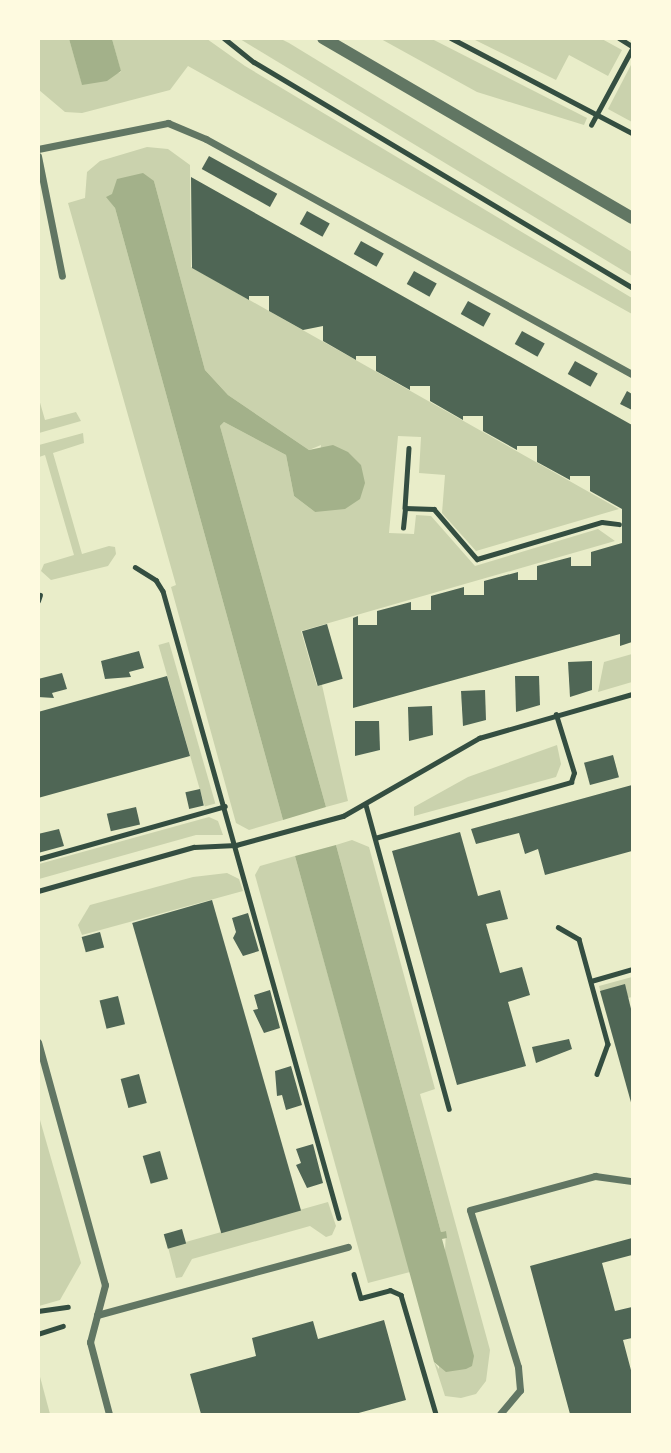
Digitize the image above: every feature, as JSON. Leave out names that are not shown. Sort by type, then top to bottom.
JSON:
[{"type":"street","points":[[323,38],[632,218]]},
{"type":"street","points":[[38,149],[168,123],[206,139],[632,374]]},
{"type":"street","points":[[38,156],[62,276]]},
{"type":"street","points":[[38,1042],[105,1285],[90,1342],[109,1415]]},
{"type":"street","points":[[500,1415],[520,1390],[517,1367],[470,1210],[595,1176],[632,1181]]},
{"type":"street","points":[[97,1315],[348,1247]]},
{"type":"path","points":[[224,38],[254,62],[632,287]]},
{"type":"path","points":[[451,38],[632,133]]},
{"type":"path","points":[[591,125],[632,48],[619,38]]},
{"type":"path","points":[[403,528],[409,448]]},
{"type":"path","points":[[405,508],[434,509],[477,559],[602,522],[619,524]]},
{"type":"path","points":[[135,567],[156,580],[163,591],[236,845],[360,1298],[390,1290],[405,1301],[436,1415]]},
{"type":"path","points":[[38,891],[194,847],[236,845],[343,816],[479,738],[632,694]]},
{"type":"path","points":[[375,838],[571,782],[574,774],[556,715]]},
{"type":"path","points":[[366,805],[449,1109]]},
{"type":"path","points":[[38,859],[225,806]]},
{"type":"path","points":[[558,927],[579,939],[608,1044],[597,1074]]},
{"type":"path","points":[[591,981],[632,969]]},
{"type":"shaded area","points":[[39,39],[69,39],[82,84],[121,72],[112,39],[207,39],[245,66],[632,298],[632,314],[188,66],[170,90],[82,113],[65,112],[39,90]]},
{"type":"shaded area","points":[[69,39],[112,39],[121,71],[107,81],[82,85]]},
{"type":"shaded area","points":[[240,39],[281,39],[289,43],[632,252],[632,276]]},
{"type":"shaded area","points":[[381,39],[432,39],[587,118],[584,125],[477,92]]},
{"type":"shaded area","points":[[473,39],[602,39],[622,50],[608,76],[569,55],[556,80]]},
{"type":"shaded area","points":[[632,63],[632,122],[608,109]]},
{"type":"shaded area","points":[[147,147],[168,149],[190,165],[191,267],[619,509],[476,551],[442,513],[445,475],[419,473],[421,437],[398,436],[389,533],[414,534],[416,515],[431,516],[475,566],[598,529],[615,541],[301,631],[317,686],[322,685],[348,801],[326,807],[220,426],[224,422],[286,455],[294,496],[315,512],[321,445],[309,450],[228,395],[205,370],[154,181],[107,197],[115,208],[283,820],[249,830],[236,823],[171,587],[176,585],[68,203],[85,198],[87,172],[100,161]]},
{"type":"shaded area","points":[[143,173],[154,181],[205,370],[228,395],[309,450],[333,445],[348,452],[361,465],[365,483],[360,499],[345,509],[315,512],[294,496],[286,455],[224,422],[220,426],[326,807],[283,820],[115,208],[106,197],[112,194],[117,179]]},
{"type":"shaded area","points":[[39,399],[45,420],[76,412],[81,421],[39,433]]},
{"type":"shaded area","points":[[83,433],[84,443],[53,453],[82,554],[109,546],[115,547],[116,554],[108,566],[51,580],[41,571],[44,564],[74,555],[45,455],[39,457],[39,445]]},
{"type":"shaded area","points":[[169,642],[215,803],[205,807],[158,645]]},
{"type":"shaded area","points":[[632,654],[632,682],[598,692],[604,662]]},
{"type":"shaded area","points":[[557,745],[561,764],[556,777],[414,816],[414,807],[468,777]]},
{"type":"shaded area","points":[[209,817],[218,821],[223,835],[196,835],[39,879],[39,864]]},
{"type":"shaded area","points":[[352,840],[369,847],[435,1089],[420,1094],[490,1350],[486,1381],[476,1394],[461,1398],[445,1396],[434,1362],[439,1369],[446,1231],[441,1232],[336,845]]},
{"type":"shaded area","points":[[336,845],[441,1232],[446,1231],[447,1238],[442,1239],[474,1356],[472,1366],[466,1369],[446,1372],[434,1362],[295,856]]},
{"type":"shaded area","points":[[295,856],[410,1272],[368,1283],[255,875],[260,866]]},
{"type":"shaded area","points":[[227,873],[239,879],[243,891],[82,935],[78,925],[90,905],[193,877]]},
{"type":"shaded area","points":[[632,977],[632,997],[604,1004],[599,986]]},
{"type":"shaded area","points":[[38,1113],[81,1263],[60,1300],[39,1306]]},
{"type":"shaded area","points":[[328,1202],[336,1226],[332,1235],[326,1237],[310,1226],[192,1259],[182,1277],[176,1278],[168,1247]]},
{"type":"shaded area","points":[[39,1373],[50,1414],[39,1414]]},
{"type":"building","points":[[209,156],[277,194],[270,207],[202,169]]},
{"type":"building","points":[[191,177],[632,425],[632,642],[620,646],[620,634],[353,708],[353,618],[358,616],[358,625],[377,625],[377,611],[411,602],[411,610],[431,610],[431,596],[464,587],[464,595],[484,595],[484,581],[518,572],[518,580],[537,580],[537,566],[571,557],[571,566],[591,566],[591,552],[622,543],[622,509],[590,491],[590,476],[570,476],[570,480],[537,462],[537,446],[517,446],[517,450],[483,431],[483,416],[463,416],[463,420],[430,401],[430,386],[410,386],[410,390],[376,371],[376,356],[356,356],[356,360],[323,341],[323,326],[303,330],[269,311],[269,296],[249,296],[249,300],[192,268]]},
{"type":"building","points":[[307,211],[330,224],[322,237],[300,224]]},
{"type":"building","points":[[361,241],[384,254],[376,267],[354,254]]},
{"type":"building","points":[[414,271],[437,284],[429,297],[407,284]]},
{"type":"building","points":[[468,301],[491,314],[483,327],[461,314]]},
{"type":"building","points":[[522,331],[545,344],[537,357],[515,344]]},
{"type":"building","points":[[575,361],[598,374],[590,387],[568,374]]},
{"type":"building","points":[[627,391],[632,394],[632,410],[620,404]]},
{"type":"building","points":[[327,624],[343,679],[318,686],[302,631]]},
{"type":"building","points":[[139,651],[144,668],[129,672],[131,677],[105,679],[101,661]]},
{"type":"building","points":[[592,661],[592,690],[570,697],[568,662]]},
{"type":"building","points":[[62,673],[67,689],[52,693],[54,698],[38,697],[38,679]]},
{"type":"building","points":[[167,676],[190,756],[38,798],[38,712]]},
{"type":"building","points":[[515,676],[539,676],[540,705],[516,712]]},
{"type":"building","points":[[485,690],[486,720],[463,726],[461,691]]},
{"type":"building","points":[[432,706],[433,735],[409,741],[408,707]]},
{"type":"building","points":[[355,721],[379,721],[380,750],[355,756]]},
{"type":"building","points":[[613,755],[619,777],[590,785],[584,763]]},
{"type":"building","points":[[632,785],[632,851],[545,875],[538,849],[525,854],[519,833],[476,844],[471,829]]},
{"type":"building","points":[[200,789],[204,806],[189,809],[185,792]]},
{"type":"building","points":[[136,807],[140,825],[111,831],[107,814]]},
{"type":"building","points":[[59,829],[64,846],[38,853],[38,834]]},
{"type":"building","points":[[460,832],[478,896],[500,890],[508,919],[486,924],[500,973],[522,967],[530,995],[508,1002],[526,1066],[457,1085],[392,851]]},
{"type":"building","points":[[212,900],[301,1210],[221,1233],[132,923]]},
{"type":"building","points":[[248,913],[259,951],[243,956],[233,938],[236,932],[232,918]]},
{"type":"building","points":[[100,932],[104,947],[86,952],[82,937]]},
{"type":"building","points":[[625,984],[632,1013],[632,1106],[600,991]]},
{"type":"building","points":[[270,990],[280,1028],[264,1033],[253,1010],[258,1009],[254,995]]},
{"type":"building","points":[[118,996],[125,1024],[107,1029],[100,1001]]},
{"type":"building","points":[[569,1039],[572,1049],[536,1063],[532,1047]]},
{"type":"building","points":[[291,1066],[302,1105],[286,1110],[282,1095],[277,1096],[275,1071]]},
{"type":"building","points":[[139,1074],[147,1103],[128,1108],[121,1079]]},
{"type":"building","points":[[313,1144],[323,1183],[307,1188],[296,1165],[301,1163],[296,1149]]},
{"type":"building","points":[[160,1151],[168,1179],[151,1184],[143,1156]]},
{"type":"building","points":[[182,1229],[186,1243],[168,1249],[164,1234]]},
{"type":"building","points":[[632,1238],[632,1255],[602,1263],[615,1311],[632,1307],[632,1338],[623,1340],[632,1374],[632,1414],[570,1414],[530,1266]]},
{"type":"building","points":[[384,1320],[406,1400],[355,1414],[201,1414],[190,1374],[256,1356],[252,1338],[313,1321],[318,1339]]}]
